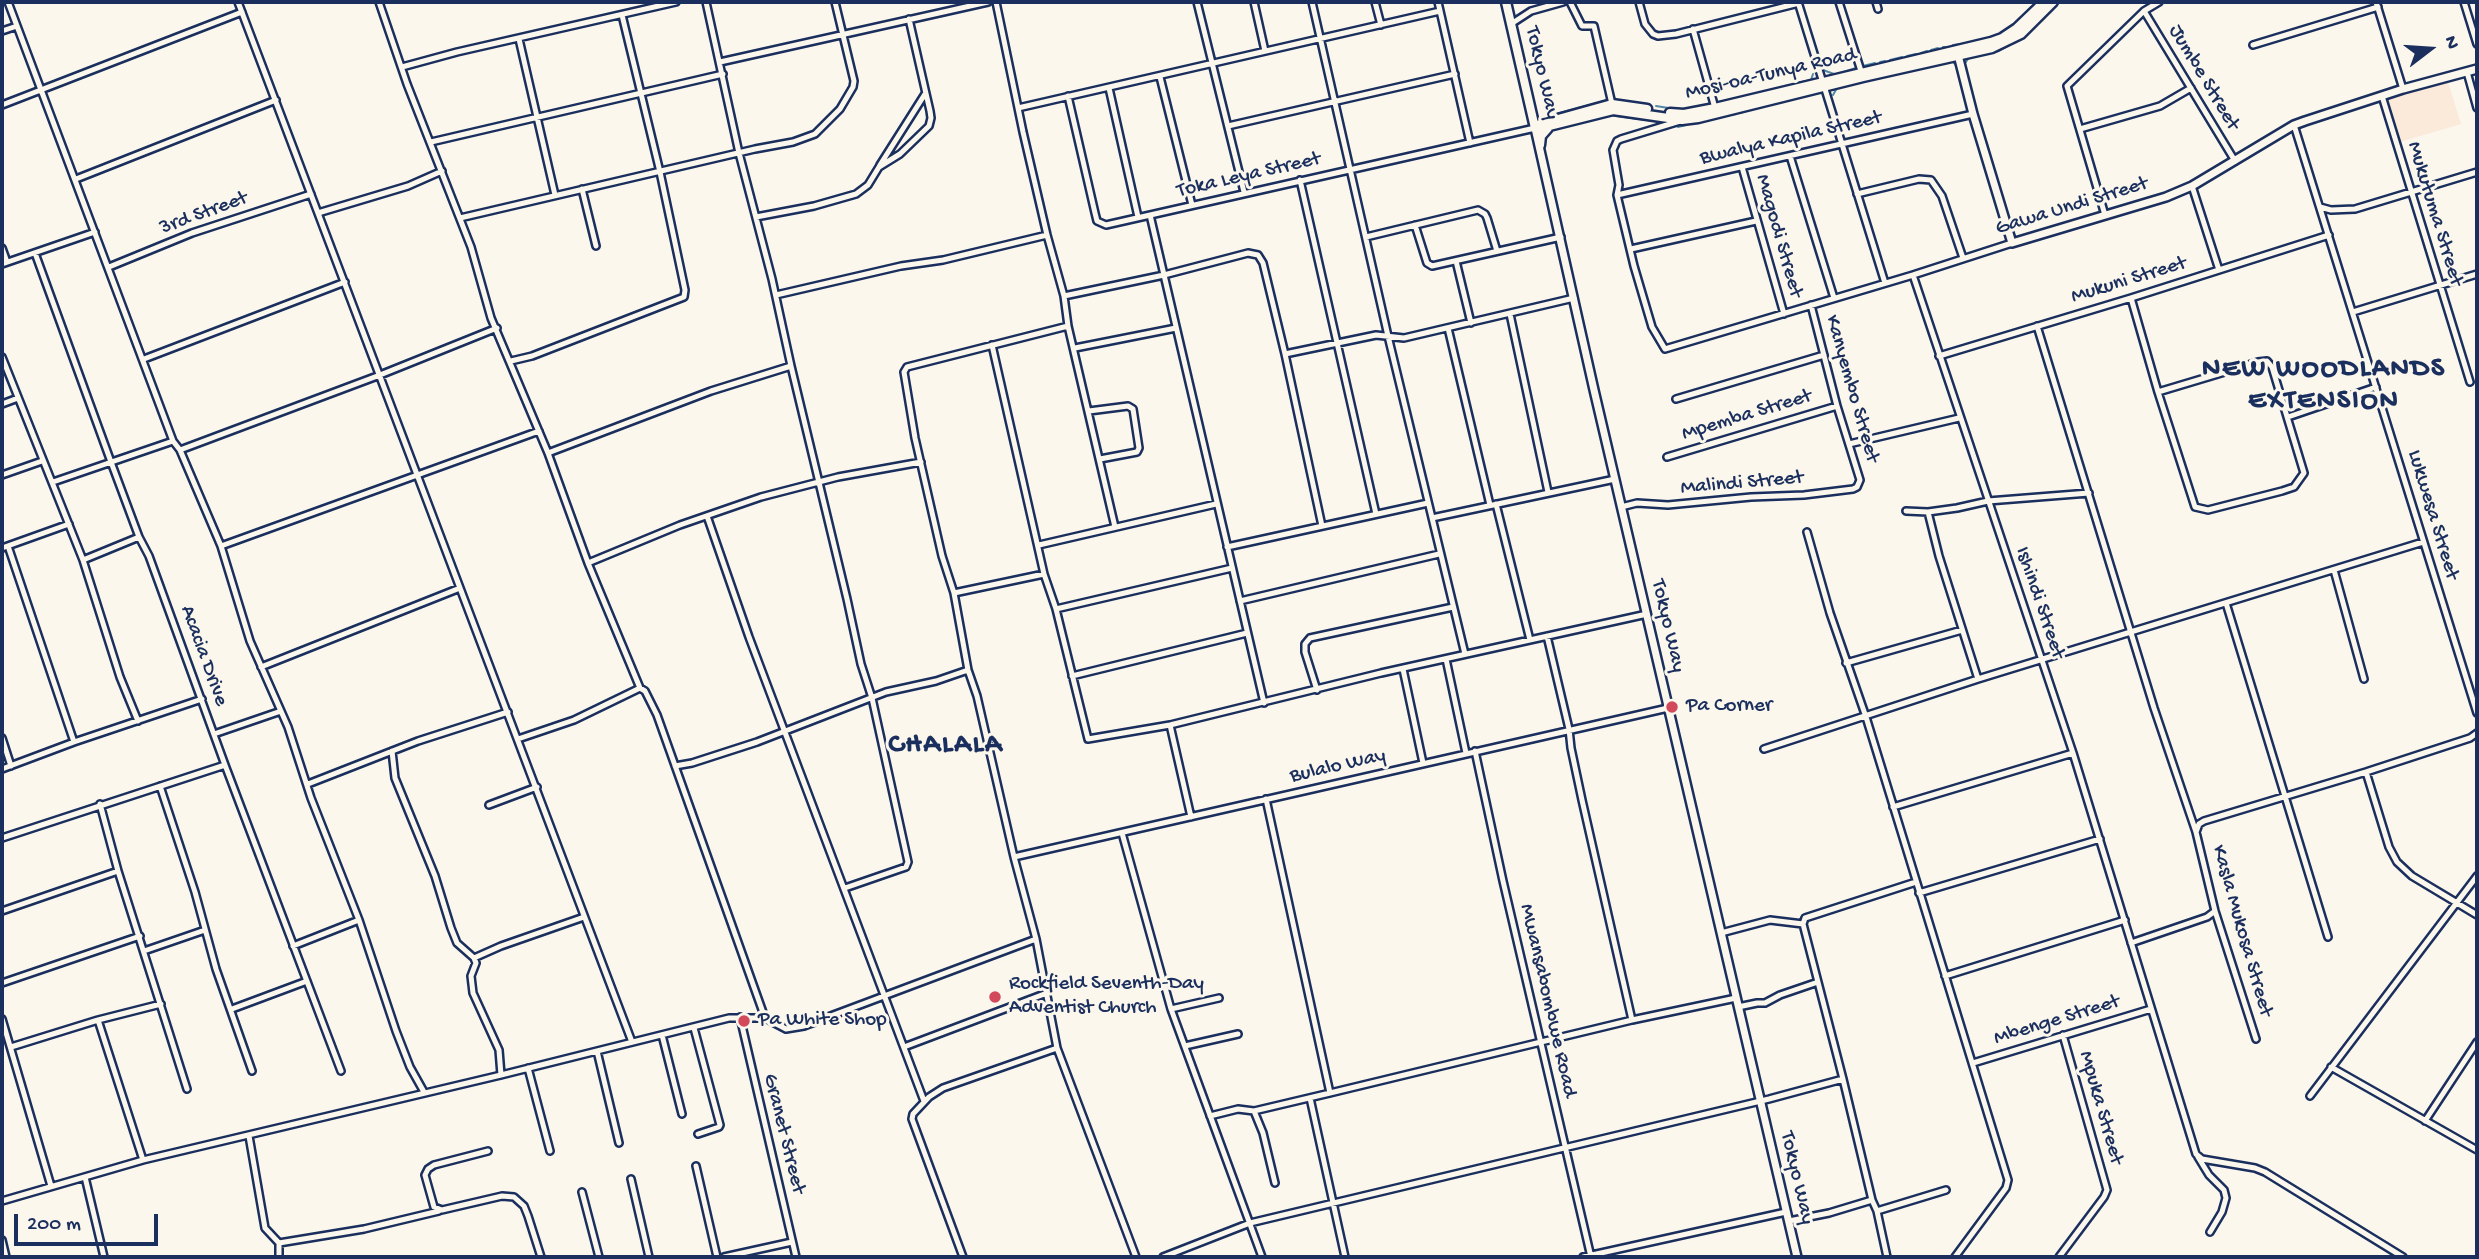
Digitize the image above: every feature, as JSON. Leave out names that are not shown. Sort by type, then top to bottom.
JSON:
[{"type":"main road","name":"Tokyo Way","points":[[1506,2],[1535,128]]},
{"type":"main road","name":"Mosi-oa-Tunya Road","points":[[1535,128],[1612,104],[1683,117],[1957,52],[2002,38],[2022,24],[2044,2]]},
{"type":"main road","name":"Mosi-oa-Tunya Road","points":[[1552,123],[1613,110],[1683,117],[1716,114],[1861,71],[1957,52],[1992,48],[2007,42],[2027,28],[2053,2]]},
{"type":"main road","points":[[1531,112],[1541,120],[1552,123],[1541,136],[1540,145]]},
{"type":"street","points":[[8,2],[173,441],[180,450],[221,546],[250,641],[281,711],[359,920],[396,1031],[410,1067],[425,1092]]},
{"type":"street","points":[[238,2],[632,1042]]},
{"type":"street","points":[[379,2],[481,275],[491,318],[539,430],[588,563],[640,688],[645,691],[657,715],[765,1018]]},
{"type":"street","points":[[402,67],[677,2]]},
{"type":"street","points":[[706,2],[860,664],[872,698],[908,862],[906,867],[845,888]]},
{"type":"street","points":[[460,218],[806,139],[820,131],[840,109],[853,87],[835,2]]},
{"type":"street","points":[[720,62],[988,2]]},
{"type":"street","points":[[996,2],[1047,235],[1065,296],[1068,326],[1115,527]]},
{"type":"street","points":[[1197,2],[1244,192]]},
{"type":"street","points":[[1254,2],[1265,51]]},
{"type":"street","points":[[1312,2],[1439,554],[1465,654]]},
{"type":"street","points":[[1376,2],[1381,25]]},
{"type":"street","points":[[1438,2],[1471,143]]},
{"type":"street","points":[[1511,24],[1531,11],[1563,2]]},
{"type":"street","points":[[1570,2],[1582,26],[1594,26],[1612,104]]},
{"type":"street","points":[[1639,2],[1645,24],[1653,34],[1665,36],[1799,3],[1885,283]]},
{"type":"street","points":[[1839,2],[1861,71]]},
{"type":"street","points":[[1876,2],[1878,9]]},
{"type":"street","points":[[2105,215],[2067,86],[2144,11],[2159,2]]},
{"type":"street","points":[[2464,2],[2477,44]]},
{"type":"street","points":[[2253,45],[2377,5],[2403,89]]},
{"type":"street","points":[[1018,108],[1440,11]]},
{"type":"street","name":"Jumbe Street","points":[[2144,11],[2235,161]]},
{"type":"street","points":[[2,105],[242,12]]},
{"type":"street","points":[[511,361],[684,297],[685,290],[660,172],[622,15]]},
{"type":"street","points":[[876,170],[900,154],[930,124],[930,111],[909,19]]},
{"type":"street","points":[[2,30],[17,26]]},
{"type":"street","points":[[1693,29],[1714,108]]},
{"type":"street","points":[[519,39],[555,195]]},
{"type":"street","points":[[1957,52],[2012,243]]},
{"type":"street","name":"Gawa Undi Street","points":[[1631,249],[1652,327],[1665,349],[1913,275],[2192,187],[2294,125],[2403,89],[2477,69]]},
{"type":"street","points":[[2467,72],[2477,108]]},
{"type":"street","points":[[431,142],[723,74]]},
{"type":"street","points":[[1228,126],[1455,74]]},
{"type":"street","points":[[1160,77],[1192,205]]},
{"type":"street","points":[[1109,88],[1138,217]]},
{"type":"street","points":[[2080,129],[2160,106],[2191,88]]},
{"type":"street","points":[[756,217],[849,196],[868,185],[925,94]]},
{"type":"street","name":"Toka Leya Street","points":[[1068,96],[1097,222],[1105,225],[1535,128]]},
{"type":"street","name":"Mukutuma Street","points":[[2382,96],[2470,382]]},
{"type":"street","points":[[76,179],[276,100]]},
{"type":"street","name":"Bwalya Kapila Street","points":[[1617,195],[1973,114]]},
{"type":"street","points":[[1683,117],[1617,141],[1613,150],[1619,186],[1617,195],[1631,249],[1756,220]]},
{"type":"street","name":"Lukwesa Street","points":[[2294,125],[2477,713]]},
{"type":"street","name":"Tokyo Way","points":[[1535,128],[1797,1257]]},
{"type":"street","points":[[1790,156],[1834,299]]},
{"type":"street","name":"Magodi Street","points":[[1742,167],[1784,314]]},
{"type":"street","points":[[318,213],[408,186],[442,171]]},
{"type":"street","points":[[2320,207],[2331,210],[2355,209],[2477,172]]},
{"type":"street","points":[[1857,194],[1919,178],[1931,180],[1942,196],[1964,258]]},
{"type":"street","points":[[1300,180],[1376,514]]},
{"type":"street","points":[[2192,187],[2219,270]]},
{"type":"street","points":[[582,189],[596,246]]},
{"type":"street","name":"3rd Street","points":[[109,267],[192,233],[311,194]]},
{"type":"street","points":[[1366,237],[1481,211],[1487,218],[1497,251]]},
{"type":"street","points":[[1150,215],[1264,703]]},
{"type":"street","points":[[1415,225],[1430,266],[1561,237]]},
{"type":"street","points":[[2,248],[4,263],[95,232]]},
{"type":"street","points":[[776,295],[1047,235]]},
{"type":"street","name":"Mukuni Street","points":[[1939,356],[2329,235]]},
{"type":"street","name":"Acacia Drive","points":[[35,253],[341,1071]]},
{"type":"street","points":[[1065,296],[1164,275],[1248,253],[1258,255],[1263,263],[1285,354],[1322,526]]},
{"type":"street","points":[[1457,261],[1471,323]]},
{"type":"street","points":[[2353,312],[2477,274]]},
{"type":"street","name":"Ishindi Street","points":[[1913,275],[2073,753],[2198,1157],[2209,1175],[2224,1190],[2226,1198],[2222,1212],[2210,1231]]},
{"type":"street","points":[[144,359],[345,282]]},
{"type":"street","points":[[1285,354],[1376,335],[1404,338],[1574,298]]},
{"type":"street","points":[[2131,298],[2158,392],[2193,505],[2203,511],[2282,491],[2294,487],[2300,481],[2305,471],[2272,367],[2267,361],[2158,392]]},
{"type":"street","name":"Kanyembo Street","points":[[1811,306],[1860,480]]},
{"type":"street","points":[[1510,314],[1548,492]]},
{"type":"street","points":[[1068,326],[904,369],[942,556],[954,593],[968,670],[977,696],[1036,939],[1058,1048],[1136,1257]]},
{"type":"street","name":"Kasla Mukosa Street","points":[[2038,326],[2154,708],[2196,832],[2215,911],[2256,1039]]},
{"type":"street","points":[[180,450],[497,328]]},
{"type":"street","points":[[1074,348],[1176,328]]},
{"type":"street","points":[[1448,328],[1530,640]]},
{"type":"street","points":[[992,345],[1044,574],[1056,610],[1088,739],[1170,725],[1465,654],[1647,614]]},
{"type":"street","points":[[1676,399],[1824,355]]},
{"type":"street","points":[[2,358],[83,560],[120,677],[138,722]]},
{"type":"street","points":[[548,453],[711,391],[791,366]]},
{"type":"street","points":[[2288,417],[2376,387]]},
{"type":"street","points":[[2,404],[18,398]]},
{"type":"street","points":[[1089,411],[1128,406],[1133,409],[1138,452],[1100,459]]},
{"type":"street","name":"Mpemba Street","points":[[1667,457],[1837,406]]},
{"type":"street","points":[[1849,444],[1959,418]]},
{"type":"street","points":[[221,546],[539,430]]},
{"type":"street","points":[[53,482],[173,441]]},
{"type":"street","points":[[2,475],[42,461]]},
{"type":"street","points":[[588,563],[761,497],[819,481],[921,462]]},
{"type":"street","points":[[1432,519],[1615,479]]},
{"type":"street","name":"Malindi Street","points":[[1622,507],[1637,503],[1668,506],[1751,497],[1804,495],[1853,489],[1860,480]]},
{"type":"street","points":[[1906,511],[1950,510],[1988,501],[2089,494]]},
{"type":"street","points":[[1227,547],[1428,503]]},
{"type":"street","points":[[1039,545],[1216,504]]},
{"type":"street","points":[[1928,512],[1978,679]]},
{"type":"street","points":[[707,516],[749,637],[924,1101]]},
{"type":"street","points":[[69,524],[5,547],[74,741]]},
{"type":"street","points":[[1807,532],[2008,1182],[1955,1257]]},
{"type":"street","points":[[83,560],[139,537]]},
{"type":"street","points":[[1764,749],[1978,679],[2423,542]]},
{"type":"street","points":[[1240,601],[1439,554]]},
{"type":"street","points":[[1056,610],[1231,568]]},
{"type":"street","points":[[2334,570],[2364,679]]},
{"type":"street","points":[[954,593],[1044,574]]},
{"type":"street","points":[[261,667],[460,588]]},
{"type":"street","points":[[2226,603],[2328,937]]},
{"type":"street","points":[[1317,690],[1305,652],[1305,644],[1310,638],[1453,607]]},
{"type":"street","points":[[1846,663],[1962,630]]},
{"type":"street","points":[[1072,676],[1247,633]]},
{"type":"street","points":[[1547,636],[1632,1020]]},
{"type":"street","points":[[1446,659],[1466,753]]},
{"type":"street","points":[[1403,669],[1423,763]]},
{"type":"street","points":[[675,766],[706,759],[872,698],[968,670]]},
{"type":"street","points":[[518,739],[574,720],[640,688]]},
{"type":"street","points":[[2,769],[74,741],[202,699]]},
{"type":"street","name":"Bulalo Way","points":[[1014,857],[1668,708]]},
{"type":"street","points":[[214,734],[281,711]]},
{"type":"street","points":[[308,784],[392,751],[508,712]]},
{"type":"street","points":[[1170,725],[1191,817]]},
{"type":"street","points":[[2196,832],[2197,827],[2204,821],[2366,772],[2470,738],[2477,733]]},
{"type":"street","points":[[2,738],[11,766]]},
{"type":"street","points":[[392,751],[396,778],[435,876],[451,928],[457,943],[474,958],[471,976],[473,993],[499,1050],[501,1075]]},
{"type":"street","name":"Mwansabombwe Road","points":[[1475,751],[1591,1256]]},
{"type":"street","points":[[1893,807],[2073,753]]},
{"type":"street","points":[[2,838],[225,765]]},
{"type":"street","points":[[2366,772],[2393,857],[2406,872],[2477,915]]},
{"type":"street","points":[[160,786],[216,969],[252,1071]]},
{"type":"street","points":[[489,806],[537,788]]},
{"type":"street","points":[[1266,799],[1330,1093]]},
{"type":"street","points":[[100,804],[118,871],[187,1089]]},
{"type":"street","points":[[1122,833],[1171,1009],[1262,1257]]},
{"type":"street","points":[[1919,893],[2100,839]]},
{"type":"street","points":[[2,911],[118,871]]},
{"type":"street","points":[[2310,1096],[2477,876]]},
{"type":"street","points":[[1887,1257],[1803,923],[1805,918],[1916,882]]},
{"type":"street","points":[[2131,943],[2207,918],[2215,911]]},
{"type":"street","points":[[474,958],[584,917]]},
{"type":"street","points":[[293,946],[359,920]]},
{"type":"street","points":[[1721,933],[1770,920],[1803,923]]},
{"type":"street","points":[[1945,976],[2124,920]]},
{"type":"street","points":[[144,951],[205,930]]},
{"type":"street","points":[[2,983],[140,936]]},
{"type":"street","points":[[2,1201],[143,1160],[729,1018],[765,1018],[786,1029],[804,1026],[1036,939]]},
{"type":"street","points":[[232,1009],[307,981]]},
{"type":"street","points":[[1738,1007],[1765,1003],[1818,982]]},
{"type":"street","points":[[904,1047],[1047,993]]},
{"type":"street","points":[[1171,1009],[1219,998]]},
{"type":"street","points":[[1210,1116],[1238,1109],[1254,1111],[1632,1020],[1736,998]]},
{"type":"street","points":[[11,1047],[160,1004]]},
{"type":"street","name":"Mbenge Street","points":[[1973,1063],[2151,1009]]},
{"type":"street","name":"Granet Street","points":[[740,1017],[796,1257]]},
{"type":"street","points":[[2,1020],[51,1186]]},
{"type":"street","points":[[98,1020],[143,1160]]},
{"type":"street","points":[[694,1028],[720,1125],[698,1134]]},
{"type":"street","points":[[1185,1046],[1238,1034]]},
{"type":"street","points":[[662,1035],[682,1114]]},
{"type":"street","name":"Mpuka Street","points":[[2059,1257],[2104,1197],[2106,1190],[2063,1035]]},
{"type":"street","points":[[2425,1121],[2477,1042]]},
{"type":"street","points":[[963,1257],[912,1119],[913,1114],[924,1101],[943,1088],[1058,1048]]},
{"type":"street","points":[[597,1051],[619,1143]]},
{"type":"street","points":[[2331,1067],[2477,1150]]},
{"type":"street","points":[[528,1068],[550,1151]]},
{"type":"street","points":[[1163,1257],[1250,1223],[1843,1079]]},
{"type":"street","points":[[1310,1098],[1345,1257]]},
{"type":"street","points":[[1254,1111],[1263,1133],[1275,1183]]},
{"type":"street","points":[[249,1136],[265,1228],[279,1243],[279,1257]]},
{"type":"street","points":[[442,1210],[438,1210],[432,1203],[425,1175],[428,1169],[434,1165],[488,1151]]},
{"type":"street","points":[[2198,1157],[2265,1172],[2403,1257]]},
{"type":"street","points":[[696,1166],[717,1257]]},
{"type":"street","points":[[85,1177],[104,1257]]},
{"type":"street","points":[[631,1179],[649,1257]]},
{"type":"street","points":[[1877,1211],[1946,1189]]},
{"type":"street","points":[[582,1192],[599,1257]]},
{"type":"street","points":[[279,1243],[363,1229],[502,1196],[514,1196],[524,1206],[541,1257]]},
{"type":"street","points":[[1788,1221],[1829,1213],[1872,1200]]},
{"type":"street","points":[[1583,1257],[1786,1212]]},
{"type":"street","points":[[2,1240],[6,1257]]},
{"type":"street","points":[[724,1257],[793,1242]]},
{"type":"shaded area","points":[[2447,79],[2461,124],[2400,142],[2387,97]]},
{"type":"waterway","points":[[1966,62],[1969,57],[1999,51],[2020,39]]},
{"type":"waterway","points":[[1953,45],[1968,43]]},
{"type":"waterway","points":[[1943,47],[1949,47]]},
{"type":"waterway","points":[[1931,50],[1938,48]]},
{"type":"waterway","points":[[1921,53],[1927,51]]},
{"type":"waterway","points":[[1907,56],[1916,54]]},
{"type":"waterway","points":[[1890,60],[1902,57]]},
{"type":"waterway","points":[[1880,62],[1885,61]]},
{"type":"waterway","points":[[1948,62],[1956,65]]},
{"type":"waterway","points":[[1863,66],[1875,63]]},
{"type":"waterway","points":[[1840,73],[1856,68]]},
{"type":"waterway","points":[[1823,70],[1834,74]]},
{"type":"waterway","points":[[1797,83],[1811,80],[1813,74]]},
{"type":"waterway","points":[[1785,86],[1791,85]]},
{"type":"waterway","points":[[1833,95],[1838,86]]},
{"type":"waterway","points":[[1763,92],[1780,88]]},
{"type":"waterway","points":[[1552,115],[1608,100]]},
{"type":"waterway","points":[[1616,100],[1625,101]]},
{"type":"waterway","points":[[1767,105],[1786,100]]},
{"type":"waterway","points":[[1630,102],[1650,105]]},
{"type":"waterway","points":[[1656,106],[1675,109]]},
{"type":"waterway","points":[[1740,113],[1758,107]]},
{"type":"waterway","points":[[1725,116],[1736,114]]},
{"type":"waterway","points":[[1609,115],[1669,123]]},
{"type":"waterway","points":[[1559,128],[1600,117]]},
{"type":"waterway","points":[[1713,119],[1721,117]]},
{"type":"waterway","points":[[1696,123],[1706,120]]},
{"type":"waterway","points":[[1678,127],[1686,125]]},
{"type":"place","name":"Pa Corner","points":[[1672,707]]},
{"type":"place","name":"Rockfield Seventh-Day Adventist Church","points":[[995,997]]},
{"type":"place","name":"Pa White Shop","points":[[744,1021]]},
{"type":"district","name":"NEW WOODLANDS EXTENSION","points":[[2324,387]]},
{"type":"district","name":"CHALALA","points":[[946,747]]}]
